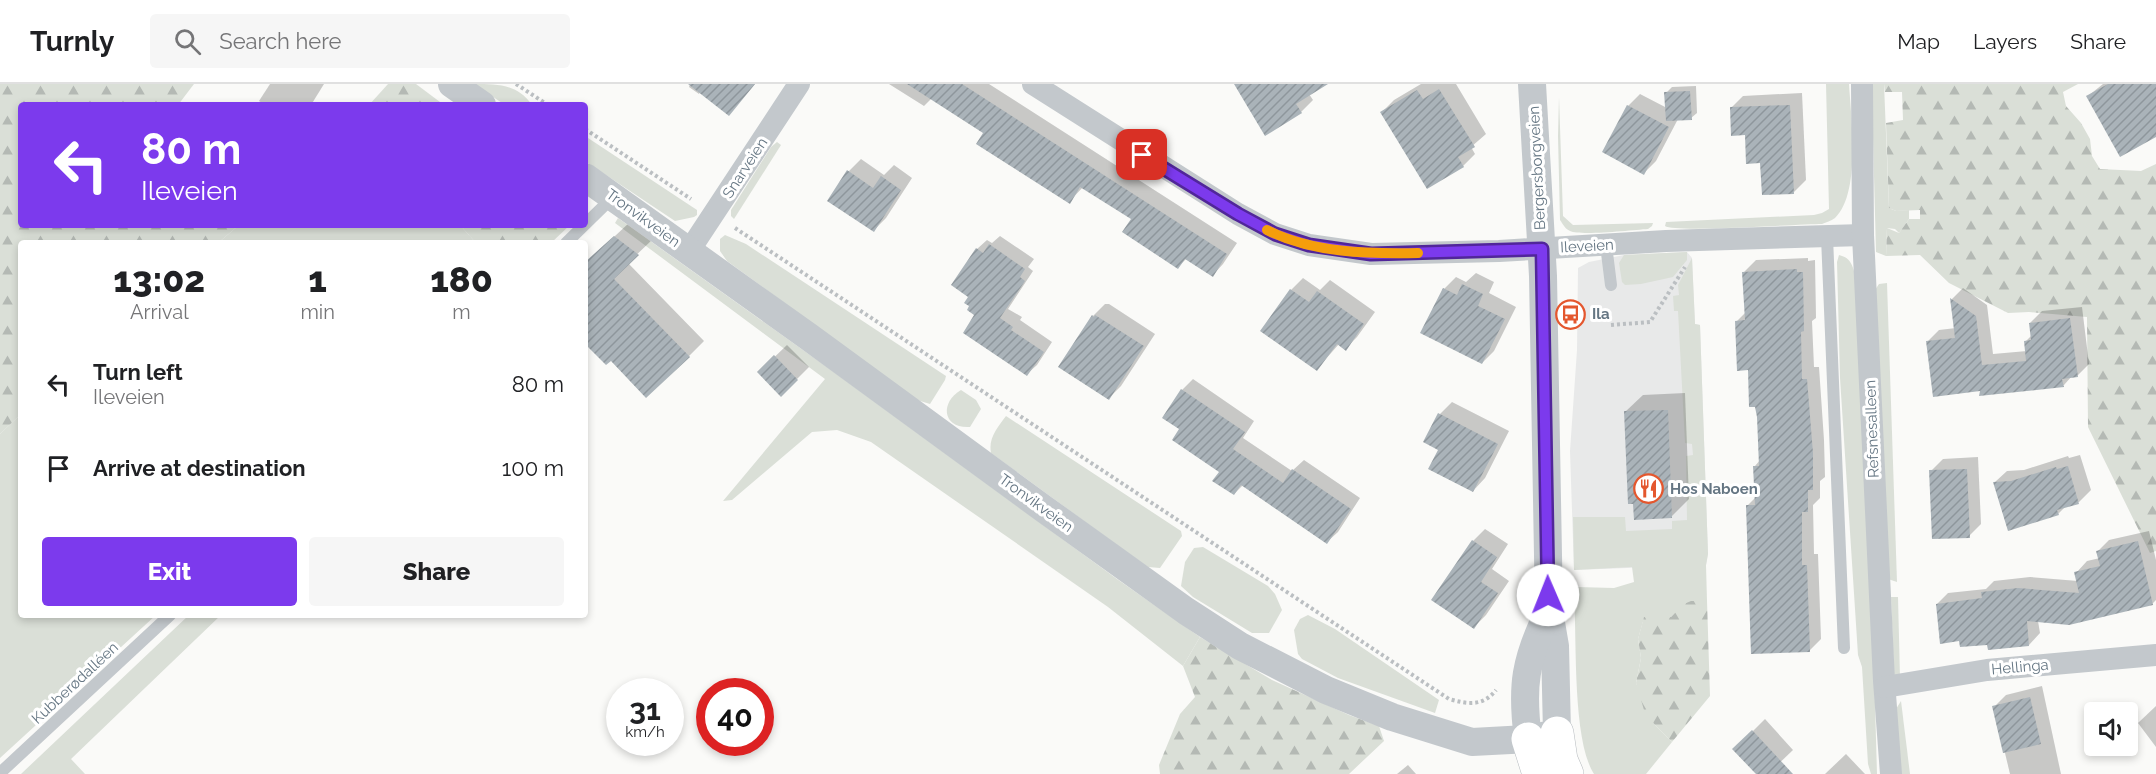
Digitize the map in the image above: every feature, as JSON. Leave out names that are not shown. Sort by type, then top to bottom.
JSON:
[{"type":"main road","points":[[1539,774],[1542,736]]},
{"type":"main road","points":[[1542,736],[1561,760],[1567,774]]},
{"type":"street","points":[[452,84],[478,102]]},
{"type":"street","name":"Snarveien","points":[[689,252],[799,84]]},
{"type":"street","name":"Ileveien","points":[[1033,84],[1238,214],[1275,234],[1309,245],[1371,254],[1863,235]]},
{"type":"street","name":"Bergersborgveien","points":[[1533,84],[1542,249],[1549,611],[1534,641],[1525,676],[1524,707],[1542,736]]},
{"type":"street","name":"Refsnesalleen","points":[[1862,84],[1863,235],[1891,774]]},
{"type":"street","name":"Tronvikveien","points":[[588,179],[1054,516],[1239,646],[1326,690],[1392,717],[1472,742],[1542,736]]},
{"type":"street","name":"Hellinga","points":[[1885,687],[1987,670],[2156,655]]},
{"type":"lane","points":[[588,221],[613,196]]},
{"type":"lane","points":[[569,240],[581,228]]},
{"type":"lane","points":[[1827,237],[1844,648]]},
{"type":"lane","points":[[1606,245],[1611,285]]},
{"type":"lane","name":"Kubberødalléen","points":[[0,773],[167,618]]},
{"type":"path","points":[[516,84],[543,102]]},
{"type":"path","points":[[588,131],[1449,699],[1465,704],[1481,703],[1498,687]]},
{"type":"path","points":[[1611,325],[1650,321],[1700,240]]},
{"type":"shaded area","points":[[1687,252],[1692,258],[1695,324],[1700,325],[1708,554],[1706,565],[1574,570],[1570,451],[1577,350],[1578,268],[1589,262],[1624,255]]},
{"type":"green space","points":[[0,84],[194,84],[180,102],[18,102],[18,228],[236,228],[222,240],[18,240],[18,417],[0,434]]},
{"type":"green space","points":[[388,84],[416,84],[440,102],[372,102]]},
{"type":"green space","points":[[474,84],[499,85],[513,89],[529,102],[501,102]]},
{"type":"green space","points":[[1826,84],[1849,84],[1853,154],[1848,191],[1843,206],[1835,218],[1822,224],[1691,229],[1665,226],[1666,222],[1814,215],[1829,209]]},
{"type":"green space","points":[[1870,84],[1884,84],[1889,208],[1896,211],[1909,210],[1909,219],[1899,233],[1895,229],[1887,228],[1886,256],[1876,252]]},
{"type":"green space","points":[[1884,84],[2078,84],[2063,92],[2066,106],[2081,123],[2090,139],[2092,156],[2100,169],[2141,171],[2156,164],[2156,551],[2150,553],[2088,427],[2087,317],[2029,312],[2008,313],[1949,283],[1920,255],[1886,256],[1887,228],[1899,233],[1909,219],[1920,219],[1920,210],[1896,211],[1889,208],[1886,123],[1903,120],[1902,92],[1885,92]]},
{"type":"green space","points":[[1559,97],[1563,216],[1573,225],[1653,223],[1648,229],[1585,233],[1570,231],[1563,225],[1560,220]]},
{"type":"green space","points":[[588,138],[697,210],[697,215],[694,217],[675,221],[588,163]]},
{"type":"green space","points":[[777,142],[781,145],[734,219],[731,216],[731,210],[771,147]]},
{"type":"green space","points":[[618,218],[1200,637],[1183,666],[1108,607],[871,442],[837,430],[812,432],[732,500],[723,501],[825,379],[615,223]]},
{"type":"green space","points":[[236,228],[463,228],[473,240],[222,240]]},
{"type":"green space","points":[[463,228],[567,228],[554,240],[473,240]]},
{"type":"green space","points":[[725,235],[746,244],[946,376],[930,404],[917,400],[727,261],[720,251],[720,239]]},
{"type":"green space","points":[[1687,252],[1687,260],[1673,277],[1641,284],[1625,285],[1622,282],[1619,263],[1624,255]]},
{"type":"green space","points":[[1839,255],[1849,261],[1856,279],[1873,632],[1877,774],[1871,774],[1868,764],[1862,667],[1858,655],[1840,378],[1837,262]]},
{"type":"green space","points":[[1692,258],[1695,324],[1700,325],[1708,554],[1707,601],[1687,605],[1671,617],[1644,618],[1638,639],[1641,658],[1636,683],[1655,725],[1672,742],[1646,774],[1594,774],[1582,738],[1579,714],[1574,595],[1577,587],[1614,588],[1634,582],[1632,567],[1574,570],[1573,517],[1625,517],[1626,531],[1672,529],[1672,521],[1687,520],[1686,456],[1693,455],[1692,444],[1685,443],[1678,311],[1674,311],[1673,296],[1679,295],[1678,285]]},
{"type":"green space","points":[[1887,283],[1897,582],[1888,579],[1875,290],[1879,284]]},
{"type":"green space","points":[[961,390],[976,400],[981,409],[970,427],[954,424],[949,420],[947,414],[949,402]]},
{"type":"green space","points":[[1006,416],[1181,531],[1182,536],[1160,568],[1148,567],[991,453],[992,438]]},
{"type":"green space","points":[[18,417],[18,618],[153,618],[0,758],[0,434]]},
{"type":"green space","points":[[1203,547],[1268,586],[1275,594],[1282,610],[1269,633],[1252,633],[1193,597],[1181,586],[1185,562],[1194,548]]},
{"type":"green space","points":[[1891,597],[1898,597],[1900,678],[1894,676]]},
{"type":"green space","points":[[1691,601],[1707,601],[1710,696],[1672,742],[1644,710],[1636,683],[1641,658],[1638,639],[1644,617],[1671,617],[1684,604]]},
{"type":"green space","points":[[1308,615],[1335,629],[1439,700],[1435,713],[1338,678],[1302,659],[1298,654],[1294,630],[1300,619]]},
{"type":"green space","points":[[186,618],[218,618],[71,759],[85,774],[21,774]]},
{"type":"green space","points":[[1200,637],[1272,680],[1379,726],[1384,741],[1349,774],[1160,774],[1159,765],[1180,714],[1195,697],[1183,666]]},
{"type":"green space","points":[[1901,701],[1910,774],[1900,774],[1896,709]]},
{"type":"building","points":[[688,84],[755,84],[729,116]]},
{"type":"building","points":[[907,84],[962,84],[1227,254],[1213,277],[1185,259],[1178,269],[1122,232],[1131,219],[1080,187],[1070,204],[976,144],[983,133]]},
{"type":"building","points":[[1234,84],[1328,84],[1296,104],[1302,113],[1265,136]]},
{"type":"building","points":[[2108,84],[2156,84],[2156,137],[2120,157],[2086,96]]},
{"type":"building","points":[[1439,89],[1475,147],[1458,157],[1464,167],[1427,189],[1380,112],[1417,90],[1423,99]]},
{"type":"building","points":[[1690,91],[1692,120],[1666,121],[1664,92]]},
{"type":"building","points":[[1627,105],[1669,127],[1644,175],[1602,152]]},
{"type":"building","points":[[1790,105],[1794,194],[1762,195],[1760,163],[1746,164],[1745,135],[1731,136],[1730,107]]},
{"type":"building","points":[[847,170],[873,188],[881,176],[901,190],[874,232],[827,201]]},
{"type":"building","points":[[614,236],[639,255],[614,279],[690,357],[646,398],[611,361],[606,365],[588,347],[588,259]]},
{"type":"building","points":[[989,244],[1025,269],[1020,277],[1025,281],[1000,318],[1013,327],[1011,330],[1044,352],[1027,376],[963,333],[974,315],[967,310],[969,306],[964,303],[968,297],[951,285],[976,248],[983,253]]},
{"type":"building","points":[[1797,269],[1797,272],[1803,272],[1802,379],[1807,379],[1813,453],[1813,490],[1808,490],[1808,512],[1802,512],[1802,565],[1807,565],[1810,652],[1751,654],[1746,505],[1755,505],[1753,466],[1759,466],[1757,417],[1755,407],[1749,407],[1748,370],[1737,371],[1735,321],[1745,320],[1742,272]]},
{"type":"building","points":[[1462,284],[1483,294],[1478,306],[1505,319],[1482,364],[1420,333],[1443,288],[1457,295]]},
{"type":"building","points":[[1290,289],[1309,302],[1317,291],[1364,324],[1346,351],[1337,344],[1317,371],[1260,331]]},
{"type":"building","points":[[1950,298],[1976,316],[1982,365],[2026,361],[2024,341],[2031,340],[2029,323],[2070,318],[2078,377],[2062,379],[2064,387],[1979,396],[1980,391],[1933,397],[1926,341],[1955,338]]},
{"type":"building","points":[[1092,315],[1144,346],[1109,400],[1058,367]]},
{"type":"building","points":[[774,355],[798,380],[781,397],[757,372]]},
{"type":"building","points":[[1181,389],[1245,432],[1233,449],[1283,483],[1292,469],[1351,509],[1327,544],[1241,485],[1234,495],[1212,481],[1219,472],[1172,440],[1179,429],[1162,418]]},
{"type":"building","points":[[1668,410],[1672,518],[1634,520],[1633,504],[1628,504],[1624,411]]},
{"type":"building","points":[[1438,413],[1498,444],[1473,492],[1428,469],[1438,450],[1423,442]]},
{"type":"building","points":[[2068,466],[2079,504],[2057,510],[2059,515],[2008,531],[1993,482],[2011,481],[2056,467],[2057,469]]},
{"type":"building","points":[[1967,469],[1970,538],[1932,539],[1929,470]]},
{"type":"building","points":[[1472,540],[1497,557],[1481,582],[1498,593],[1474,629],[1431,600]]},
{"type":"building","points":[[2138,541],[2153,605],[2069,625],[2027,621],[2029,646],[1988,650],[1987,645],[1960,647],[1959,641],[1940,644],[1936,604],[1982,598],[1981,592],[2018,588],[2079,593],[2074,572],[2100,566],[2096,551]]},
{"type":"building","points":[[2030,697],[2041,744],[2003,753],[1992,706]]},
{"type":"building","points":[[1752,730],[1793,774],[1756,774],[1732,749]]},
{"type":"slow traffic","points":[[1267,230],[1309,245],[1371,254],[1418,253]]},
{"type":"place","name":"Ila","points":[[1571,314]]},
{"type":"place","name":"Hos Naboen","points":[[1649,489]]},
{"type":"route","points":[[1142,155],[1275,234],[1309,245],[1371,254],[1542,249],[1548,595]]}]
